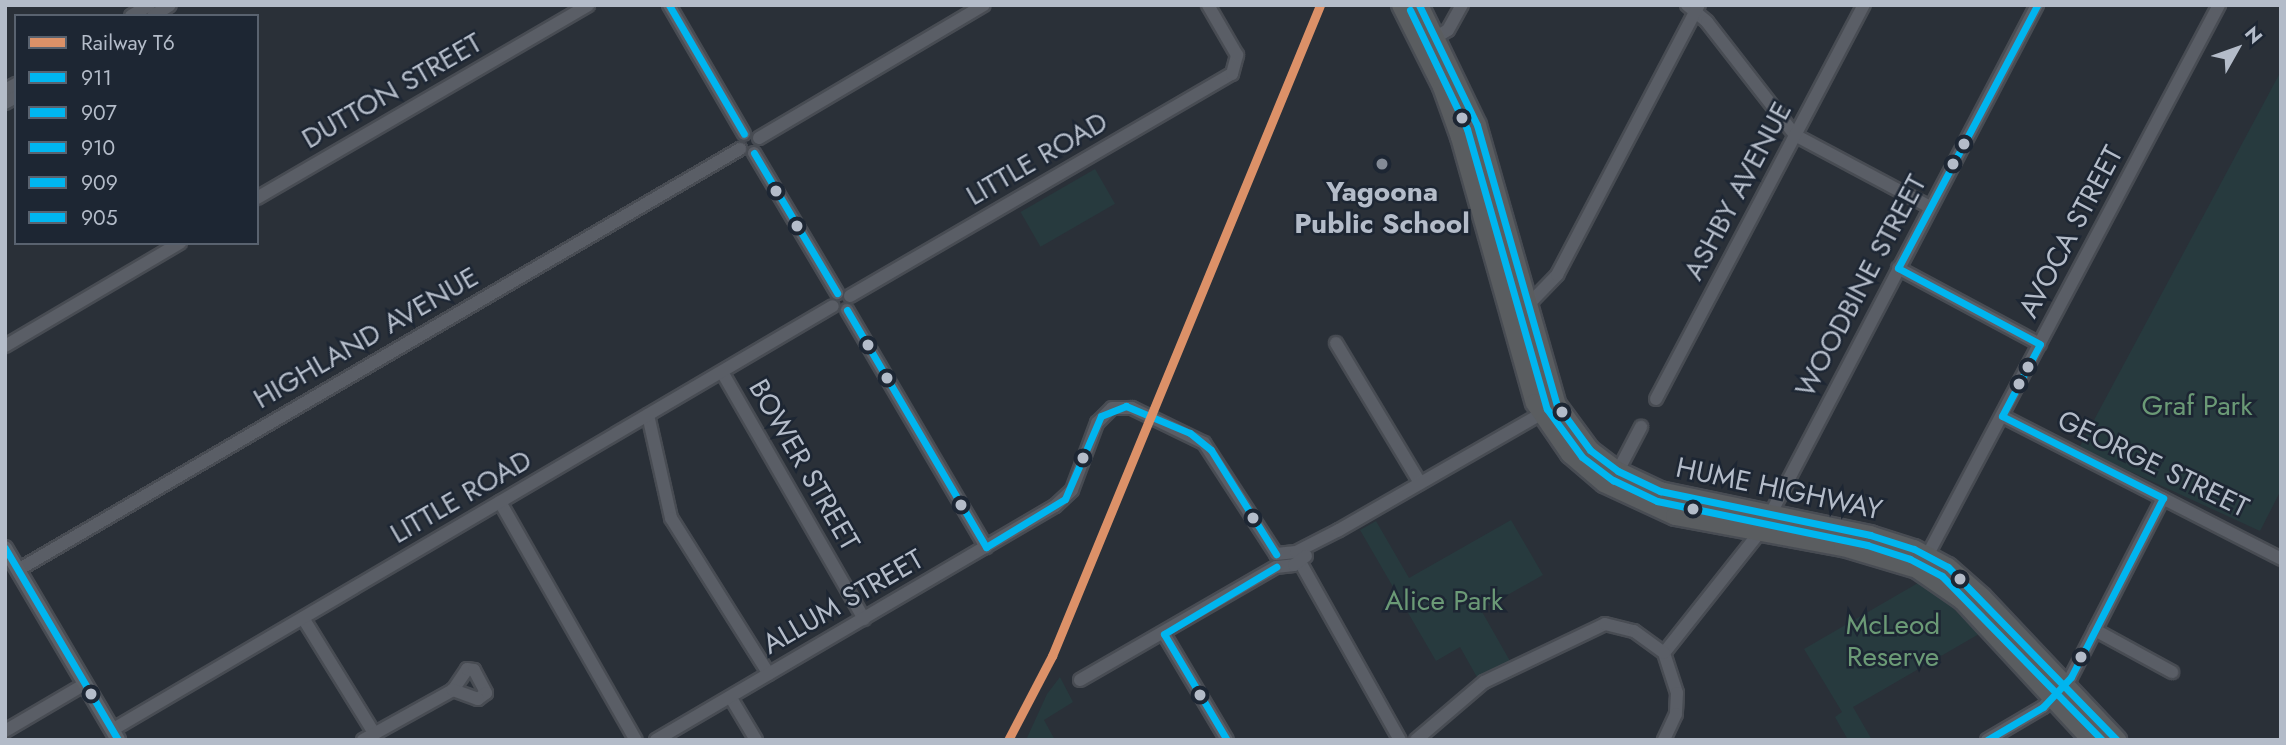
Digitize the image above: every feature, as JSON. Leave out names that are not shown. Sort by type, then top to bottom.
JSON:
[{"type":"highway","name":"HUME HIGHWAY","points":[[1401,5],[1429,42],[1477,125],[1549,409],[1590,450],[1618,471],[1691,500],[1850,530],[1927,556],[1973,588],[2059,691],[2091,740]]},
{"type":"highway","name":"HUME HIGHWAY","points":[[1419,5],[1460,137],[1523,366],[1549,409],[1570,454],[1613,488],[1675,516],[1864,552],[1917,569],[1962,600],[2059,691],[2117,740]]},
{"type":"main road","points":[[5,548],[115,735]]},
{"type":"street","name":"DUTTON STREET","points":[[259,197],[588,5]]},
{"type":"street","points":[[669,5],[744,134],[759,138]]},
{"type":"street","points":[[754,153],[759,138],[984,5]]},
{"type":"street","name":"LITTLE ROAD","points":[[843,295],[1232,74],[1237,55],[1208,5]]},
{"type":"street","points":[[1429,42],[1448,30],[1462,5]]},
{"type":"street","name":"ASHBY AVENUE","points":[[1656,399],[1864,5]]},
{"type":"street","name":"WOODBINE STREET","points":[[1770,515],[2037,5]]},
{"type":"street","name":"AVOCA STREET","points":[[1927,556],[2219,5]]},
{"type":"street","points":[[1525,307],[1557,275],[1694,7],[1796,135],[1930,207]]},
{"type":"street","points":[[744,134],[740,149],[754,153],[843,295],[847,310],[986,547]]},
{"type":"street","name":"HIGHLAND AVENUE","points":[[18,570],[740,149]]},
{"type":"street","points":[[5,346],[177,245]]},
{"type":"street","points":[[1898,268],[2040,344]]},
{"type":"street","points":[[843,295],[834,306],[847,310]]},
{"type":"street","name":"LITTLE ROAD","points":[[115,735],[303,618],[834,306]]},
{"type":"street","points":[[1336,344],[1420,483]]},
{"type":"street","name":"BOWER STREET","points":[[722,372],[864,618]]},
{"type":"street","name":"ALLUM STREET","points":[[656,740],[1055,506],[1072,490],[1101,416],[1112,408],[1132,408],[1169,423],[1211,450],[1281,561]]},
{"type":"street","points":[[1080,680],[1164,634],[1281,561],[1549,409]]},
{"type":"street","points":[[649,415],[663,498],[671,517],[769,674]]},
{"type":"street","name":"GEORGE STREET","points":[[2002,416],[2281,559]]},
{"type":"street","points":[[1618,471],[1641,426]]},
{"type":"street","points":[[1987,740],[2059,691],[2095,630],[2163,498]]},
{"type":"street","points":[[500,502],[636,740]]},
{"type":"street","points":[[1281,561],[1300,562],[1339,530]]},
{"type":"street","points":[[1664,653],[1760,532]]},
{"type":"street","points":[[1300,562],[1400,740]]},
{"type":"street","points":[[303,618],[369,737],[453,690]]},
{"type":"street","points":[[1416,740],[1485,682],[1605,624],[1634,631],[1664,653],[1676,693],[1676,715],[1664,740]]},
{"type":"street","points":[[2095,630],[2172,672]]},
{"type":"street","points":[[1164,634],[1227,740]]},
{"type":"street","points":[[5,731],[85,684]]},
{"type":"street","points":[[731,698],[755,740]]},
{"type":"green space","name":"Graf Park","points":[[2281,71],[2281,490],[2260,531],[2079,448]]},
{"type":"green space","points":[[1095,169],[1115,204],[1041,247],[1021,212]]},
{"type":"green space","name":"Alice Park","points":[[1511,520],[1543,575],[1481,610],[1510,661],[1478,679],[1460,647],[1436,661],[1360,530],[1376,521],[1409,578]]},
{"type":"green space","name":"McLeod Reserve","points":[[1918,583],[1945,600],[1979,634],[1853,707],[1872,740],[1848,740],[1835,717],[1842,712],[1804,649]]},
{"type":"green space","points":[[1060,677],[1073,702],[1044,720],[1055,740],[1026,740],[1047,694]]},
{"type":"rail line","name":"T6","points":[[1008,740],[1052,656],[1320,5]]},
{"type":"transit line","name":"911","points":[[669,5],[744,134]]},
{"type":"transit line","name":"907","points":[[1419,5],[1477,125],[1557,405],[1590,450],[1618,471],[1660,491],[1870,535],[1914,549],[1948,567],[2117,740]]},
{"type":"transit line","name":"909","points":[[1898,268],[2037,5]]},
{"type":"transit line","name":"910","points":[[1410,10],[1467,129],[1547,409],[1582,457],[1613,480],[1657,501],[1867,545],[1910,559],[1942,576],[2102,740]]},
{"type":"transit line","name":"911","points":[[754,153],[837,293]]},
{"type":"transit line","name":"909","points":[[1898,268],[2040,344]]},
{"type":"transit line","name":"911","points":[[847,310],[986,547]]},
{"type":"transit line","name":"909","points":[[2002,416],[2040,344]]},
{"type":"transit line","name":"911","points":[[986,547],[1065,499],[1101,416],[1126,406],[1190,433],[1211,450],[1276,554]]},
{"type":"transit line","name":"909","points":[[2002,416],[2163,498]]},
{"type":"transit line","name":"909","points":[[1987,740],[2043,707],[2071,677],[2163,498]]},
{"type":"transit line","name":"905","points":[[5,548],[118,740]]},
{"type":"transit line","name":"911","points":[[1164,634],[1276,567]]},
{"type":"transit line","name":"911","points":[[1164,634],[1227,740]]},
{"type":"place","name":"Yagoona Public School","points":[[1382,164]]}]
